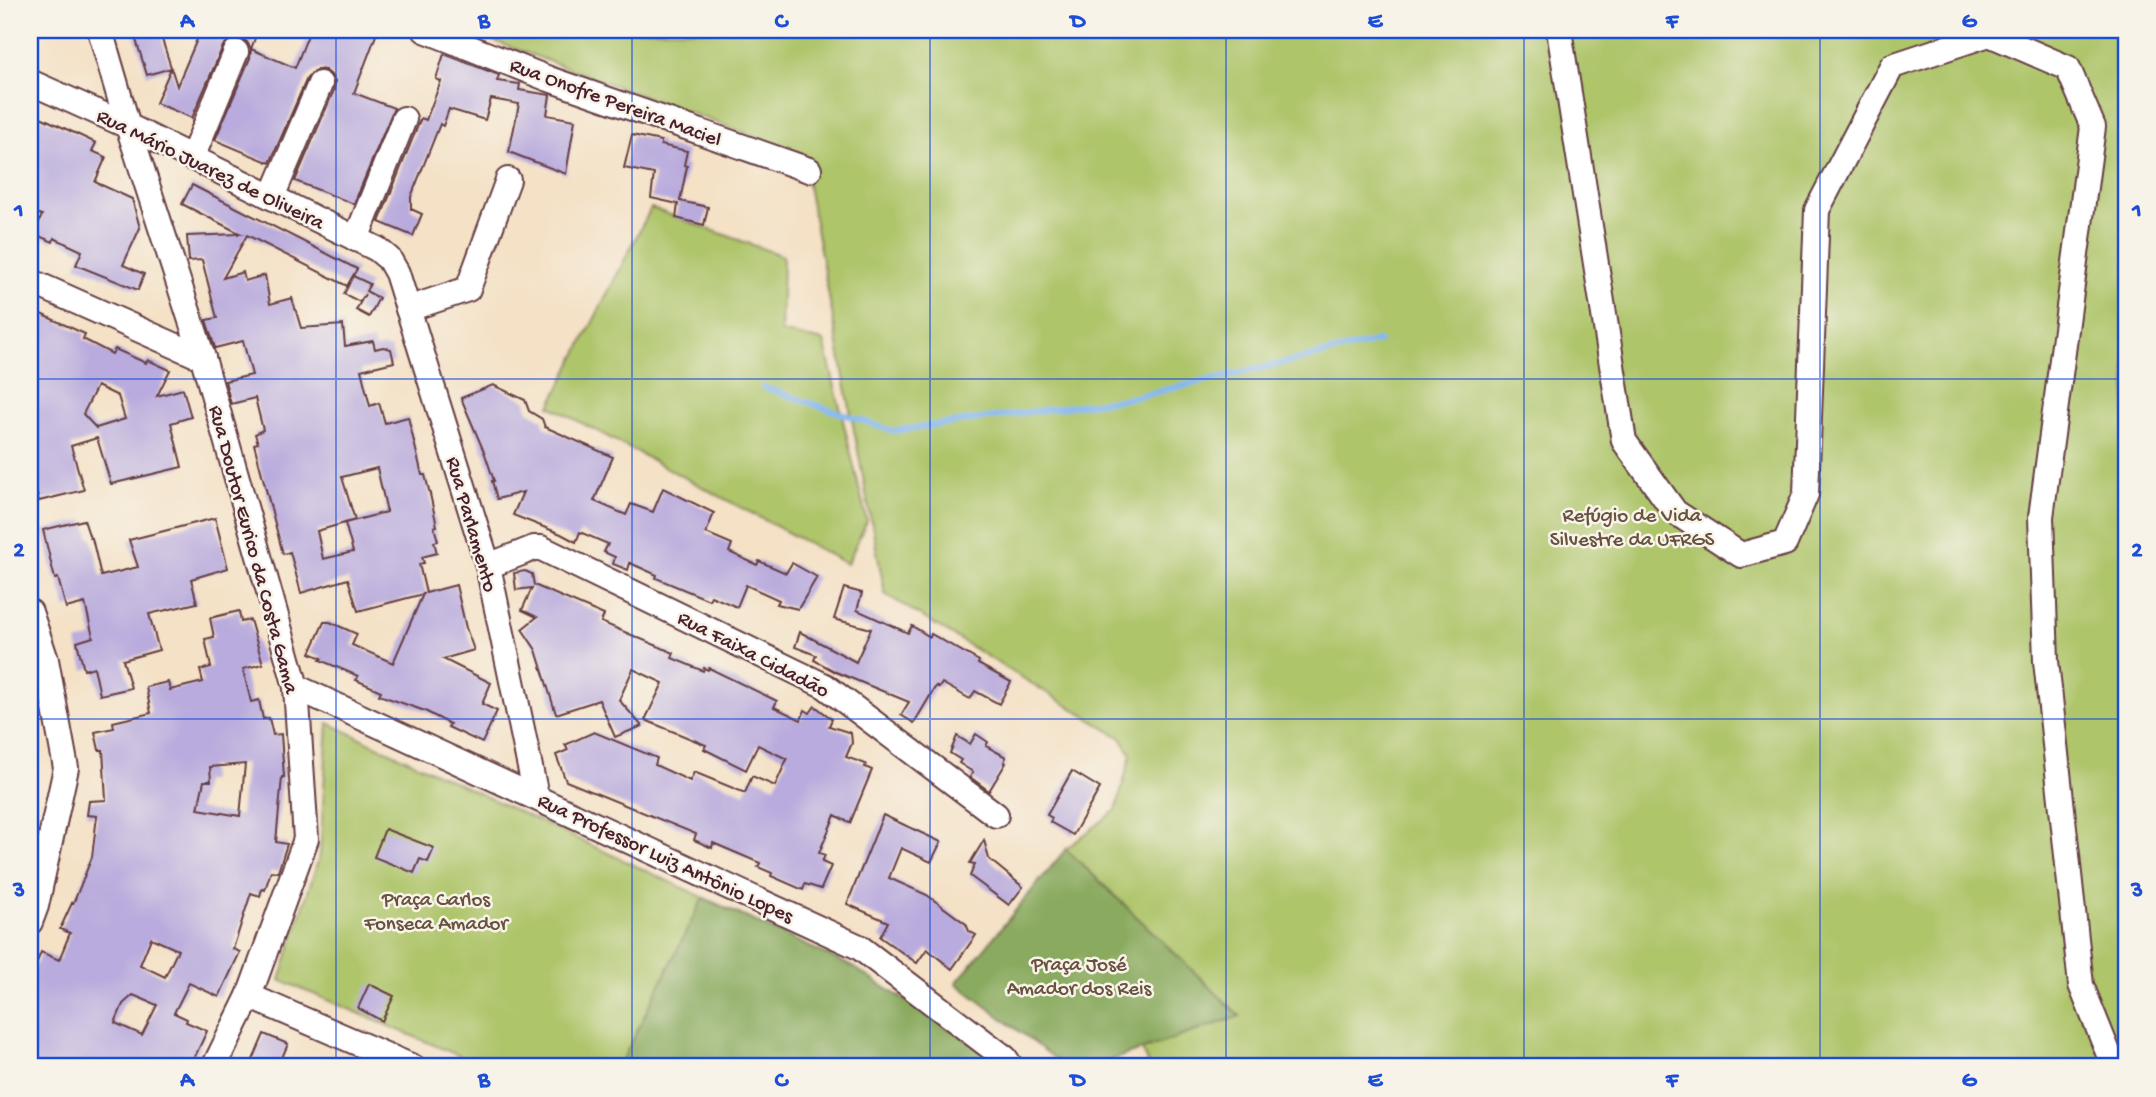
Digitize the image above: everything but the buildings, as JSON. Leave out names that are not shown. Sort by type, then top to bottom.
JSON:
[{"type":"street","name":"Rua Doutor Eurico da Costa Gama","points":[[100,30],[203,358],[296,687],[306,839],[248,996],[214,1067]]},
{"type":"street","name":"Rua Onofre Pereira Maciel","points":[[425,30],[549,79],[809,170]]},
{"type":"street","points":[[1559,30],[1624,442],[1675,512],[1741,555],[1785,543],[1806,494],[1817,211],[1892,66],[1989,34],[2068,68],[2093,127],[2041,517],[2046,660],[2081,985],[2114,1067]]},
{"type":"street","points":[[192,158],[236,52]]},
{"type":"street","name":"Rua Mário Juarez de Oliveira","points":[[30,82],[128,126],[377,249],[389,259]]},
{"type":"street","points":[[272,197],[320,84]]},
{"type":"street","points":[[356,239],[404,119]]},
{"type":"street","points":[[408,309],[468,289],[508,180]]},
{"type":"street","name":"Rua Parlamento","points":[[389,259],[397,273],[488,566],[536,796]]},
{"type":"street","points":[[30,281],[203,358]]},
{"type":"street","name":"Rua Faixa Cidadão","points":[[488,566],[534,548],[541,548],[825,686],[996,815]]},
{"type":"street","points":[[30,612],[46,660],[66,768],[36,906],[30,922]]},
{"type":"street","name":"Rua Professor Luiz Antônio Lopes","points":[[296,687],[859,947],[1005,1058],[1011,1067]]},
{"type":"street","points":[[248,996],[413,1067]]},
{"type":"green space","name":"Refúgio de Vida Silvestre da UFRGS","points":[[464,30],[2126,30],[2126,1067],[1149,1067],[1142,1050],[1239,1015],[1066,849],[1116,810],[1131,754],[1121,738],[885,594],[802,154]]},
{"type":"green space","points":[[651,208],[783,256],[781,332],[824,341],[867,521],[847,564],[550,406]]},
{"type":"green space","name":"Praça Carlos Fonseca Amador","points":[[328,723],[853,967],[998,1067],[486,1067],[280,980],[320,854]]},
{"type":"green space","name":"Praça José Amador dos Reis","points":[[1066,849],[1240,1016],[1091,1067],[1066,1067],[956,983]]},
{"type":"green space","points":[[703,898],[853,967],[995,1058],[998,1067],[619,1067]]},
{"type":"waterway","points":[[763,387],[893,431],[1130,398],[1379,341]]}]
